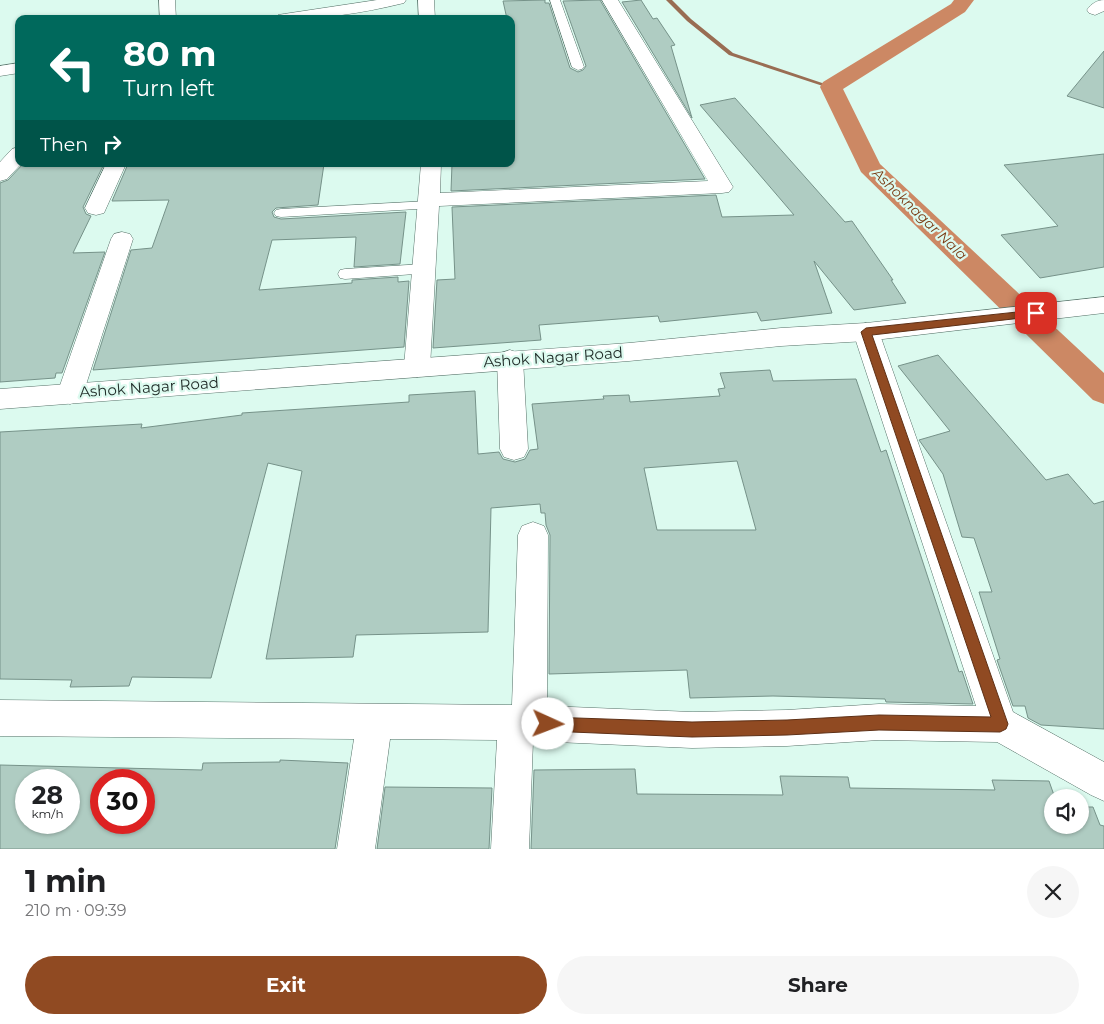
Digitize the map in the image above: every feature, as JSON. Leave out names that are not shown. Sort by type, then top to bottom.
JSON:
[{"type":"street","points":[[167,0],[168,15]]},
{"type":"street","points":[[305,15],[368,3],[398,0]]},
{"type":"street","points":[[426,0],[427,15]]},
{"type":"street","points":[[429,202],[722,187],[610,0]]},
{"type":"street","points":[[0,72],[15,69]]},
{"type":"street","points":[[0,175],[15,158]]},
{"type":"street","points":[[96,208],[115,167]]},
{"type":"street","points":[[417,367],[432,167]]},
{"type":"street","points":[[70,394],[122,239]]},
{"type":"street","name":"Ashok Nagar Road","points":[[0,399],[629,352],[780,337],[866,332],[1097,306]]},
{"type":"street","points":[[866,332],[1000,724]]},
{"type":"street","points":[[510,360],[514,449]]},
{"type":"street","points":[[510,849],[523,724],[533,535]]},
{"type":"street","points":[[0,718],[523,724],[692,730],[787,728],[879,722],[1000,724],[1104,782]]},
{"type":"street","points":[[356,849],[374,723]]},
{"type":"lane","points":[[555,0],[578,67]]},
{"type":"lane","points":[[281,213],[429,202]]},
{"type":"lane","points":[[345,274],[424,269]]},
{"type":"building","points":[[545,0],[545,3],[549,3],[570,68],[578,72],[586,66],[563,1],[600,0],[705,179],[451,191],[452,167],[515,167],[515,15],[506,15],[503,1]]},
{"type":"building","points":[[641,0],[653,19],[657,18],[675,45],[671,46],[692,118],[622,2]]},
{"type":"building","points":[[1104,51],[1104,108],[1067,96]]},
{"type":"building","points":[[735,98],[845,222],[852,221],[893,280],[891,280],[906,303],[854,310],[814,261],[832,313],[761,321],[757,312],[660,322],[658,316],[539,325],[541,340],[433,348],[437,280],[455,279],[452,207],[716,195],[722,217],[794,215],[700,105]]},
{"type":"building","points":[[1104,154],[1104,267],[1040,278],[1001,235],[1058,226],[1004,165]]},
{"type":"building","points":[[20,167],[103,167],[83,207],[86,214],[91,216],[73,253],[105,252],[62,373],[56,373],[55,378],[0,382],[0,183],[8,180]]},
{"type":"building","points":[[127,167],[324,167],[318,205],[276,208],[272,212],[274,217],[281,219],[406,212],[400,264],[354,267],[356,237],[272,240],[259,290],[352,283],[352,280],[398,277],[398,282],[409,281],[404,347],[93,370],[131,250],[152,248],[169,200],[112,201]]},
{"type":"building","points":[[938,355],[1046,480],[1068,474],[1094,504],[1104,501],[1104,729],[1041,725],[1028,718],[1025,706],[1013,706],[997,660],[1000,659],[979,592],[992,592],[974,538],[962,537],[943,474],[919,440],[950,431],[898,366]]},
{"type":"building","points":[[770,370],[773,381],[856,379],[881,452],[886,450],[959,672],[962,671],[973,704],[773,696],[690,698],[687,670],[549,674],[550,535],[546,525],[545,513],[541,513],[540,504],[491,508],[488,632],[356,635],[353,657],[266,659],[302,471],[268,463],[211,678],[132,677],[129,686],[70,687],[72,680],[0,679],[0,432],[142,424],[141,428],[242,415],[242,413],[409,402],[409,395],[475,391],[478,454],[499,452],[503,459],[515,462],[525,459],[530,450],[538,449],[532,404],[604,399],[603,396],[629,395],[630,402],[720,396],[718,389],[725,388],[720,373]],"holes":[[[737,461],[756,530],[657,530],[644,468]]]},
{"type":"building","points":[[280,760],[348,763],[335,849],[0,849],[0,765],[202,770],[203,763],[280,762]]},
{"type":"building","points":[[635,769],[637,794],[783,795],[780,776],[848,777],[850,788],[995,790],[992,780],[1049,781],[1052,789],[1044,789],[1044,834],[1089,834],[1089,807],[1093,807],[1100,825],[1104,826],[1104,849],[531,849],[534,770]]},
{"type":"building","points":[[385,787],[492,788],[489,849],[377,849]]},
{"type":"waterway","points":[[669,0],[689,20],[731,54],[831,87]]},
{"type":"waterway","name":"Ashoknagar Nala","points":[[964,0],[958,8],[831,87],[870,167],[1104,392]]},
{"type":"route","points":[[548,724],[692,730],[787,728],[879,722],[1000,724],[866,332],[1036,313]]}]
